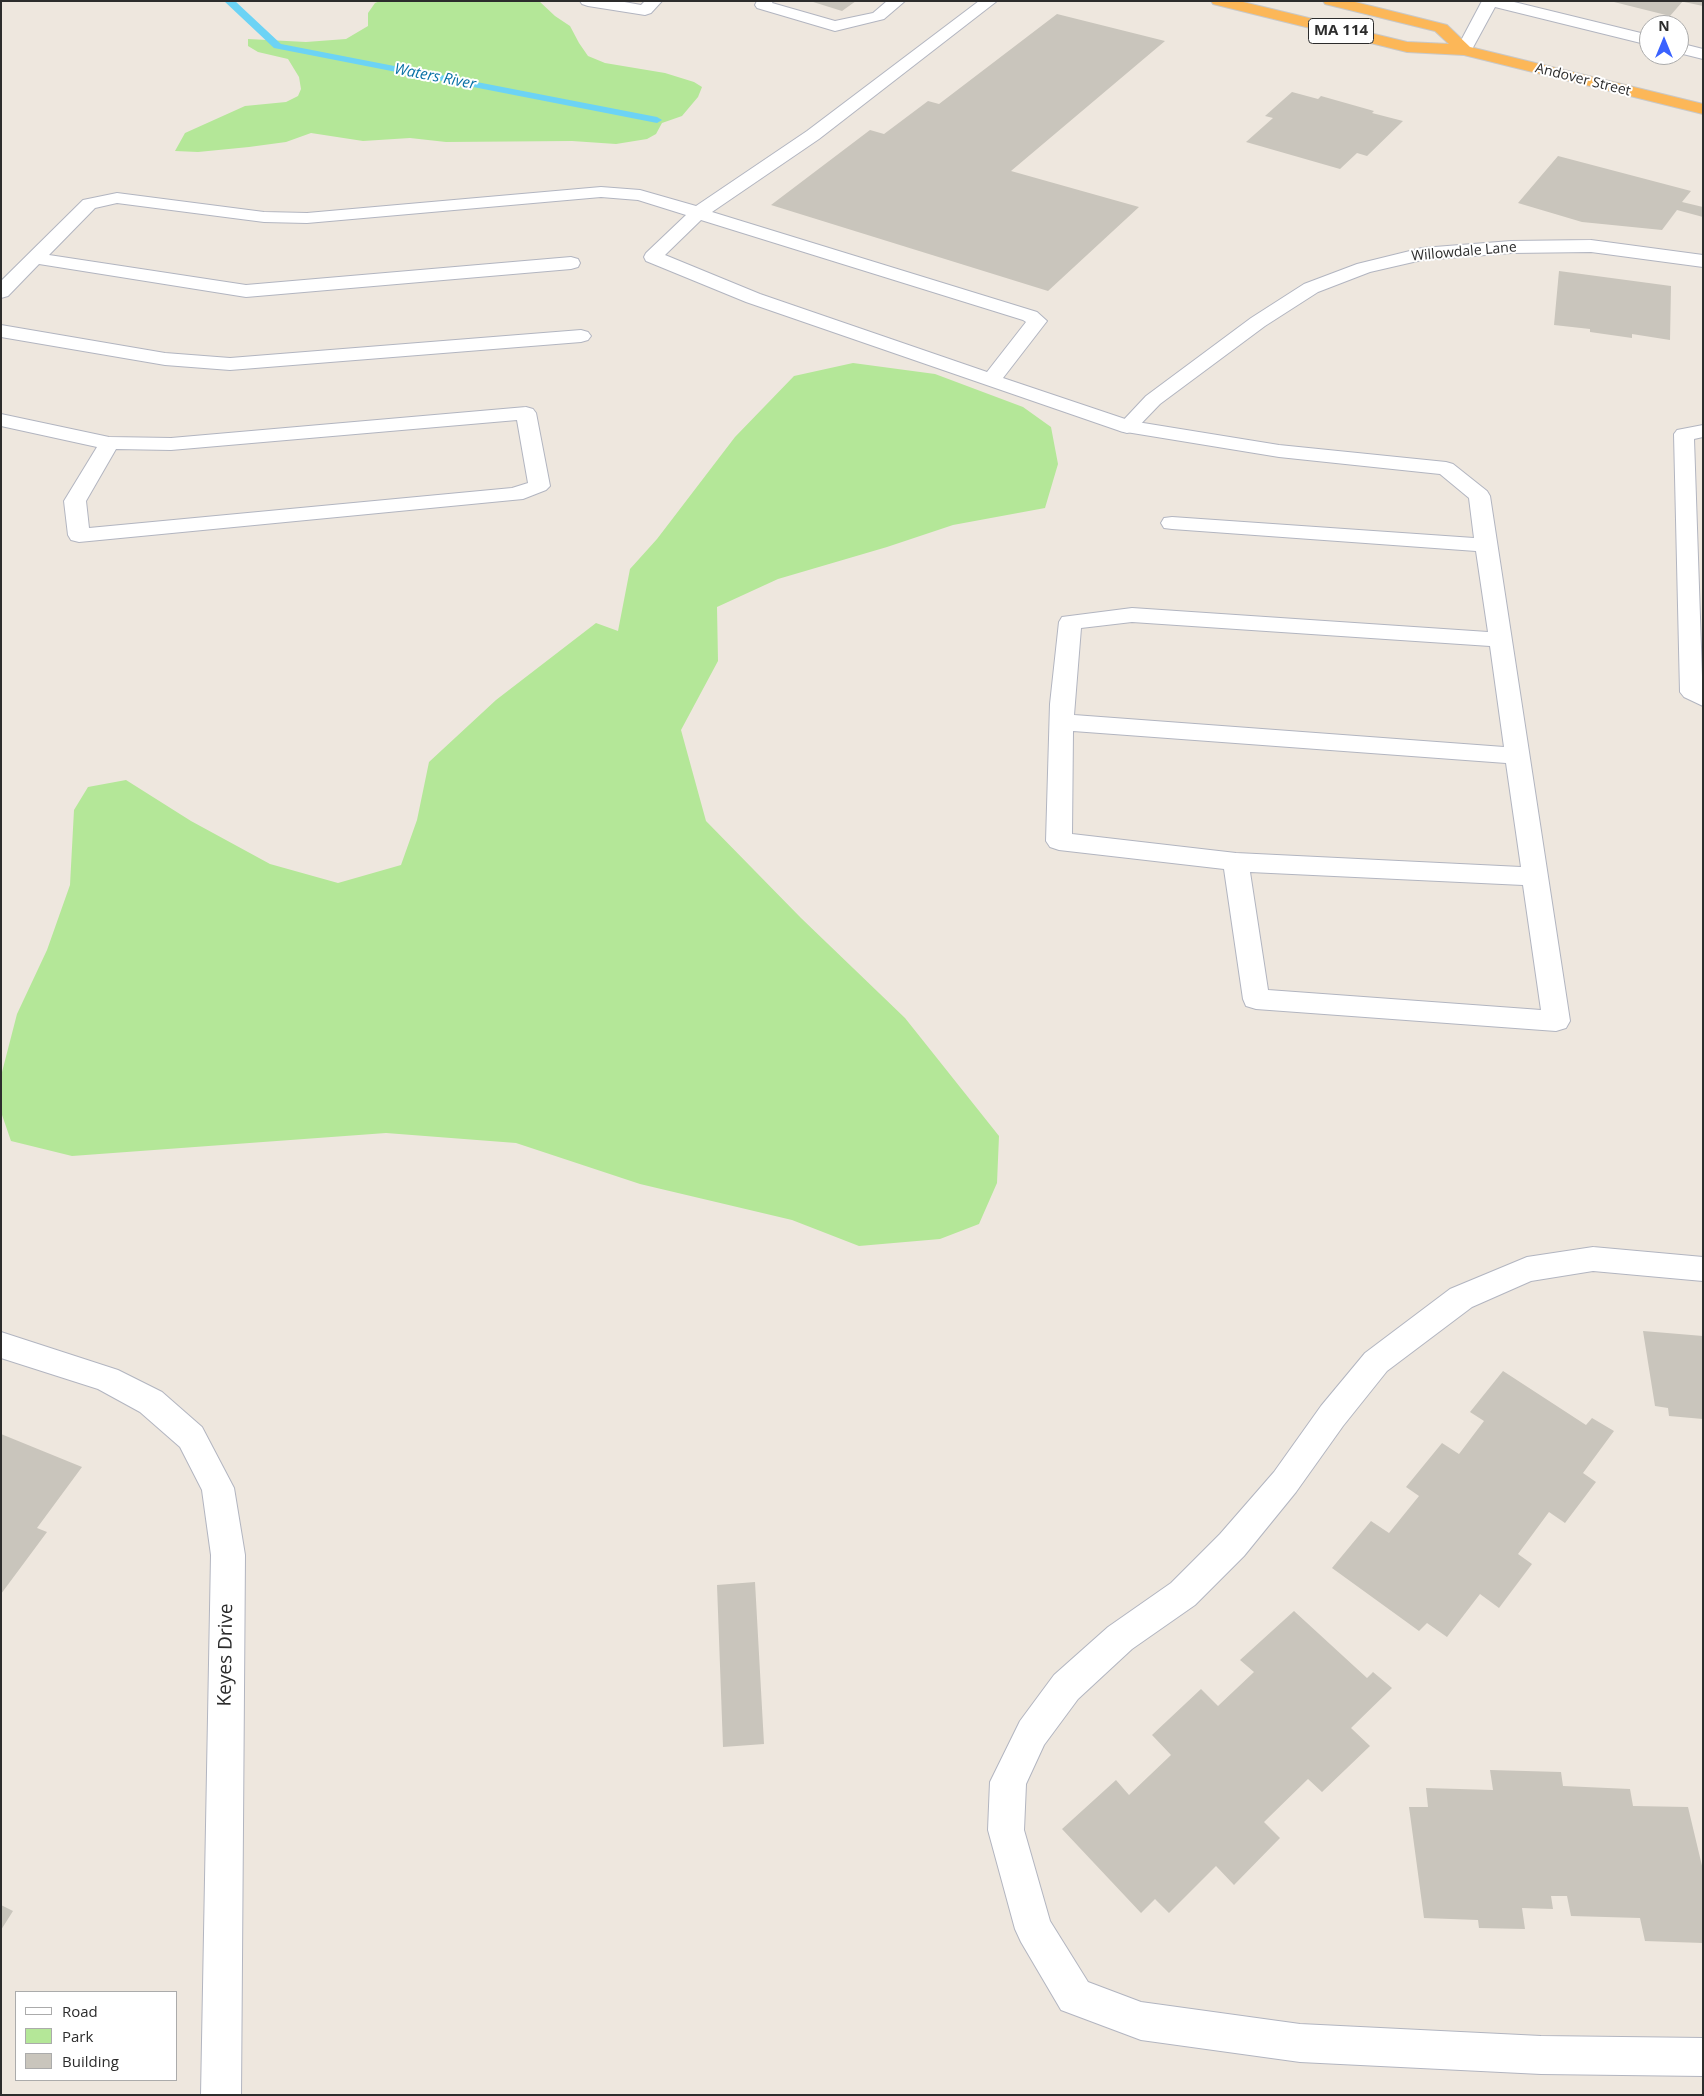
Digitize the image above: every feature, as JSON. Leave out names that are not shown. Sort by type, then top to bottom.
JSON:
[{"type":"highway","name":"Andover Street","points":[[1219,1],[1407,47],[1464,50],[1703,110]]},
{"type":"highway","name":"Andover Street","points":[[1331,1],[1441,28],[1464,50]]},
{"type":"street","points":[[588,1],[645,10],[654,1]]},
{"type":"street","points":[[765,1],[763,5],[835,26],[878,16],[897,1]]},
{"type":"street","points":[[989,1],[813,135],[698,213],[653,257],[754,298],[1127,427],[1279,450],[1446,468],[1479,496],[1556,1022],[1256,1000],[1236,862]]},
{"type":"street","points":[[1464,50],[1490,1],[1639,38]]},
{"type":"street","points":[[1689,50],[1703,54]]},
{"type":"street","points":[[1,292],[89,204],[117,198],[264,217],[307,218],[601,192],[640,196],[1030,316],[1037,321],[991,380]]},
{"type":"street","name":"Willowdale Lane","points":[[1127,427],[1153,400],[1258,322],[1311,288],[1364,268],[1422,254],[1511,247],[1591,246],[1703,261]]},
{"type":"street","points":[[35,258],[246,291],[571,263]]},
{"type":"street","points":[[1,331],[165,359],[230,364],[582,336]]},
{"type":"street","points":[[1,420],[109,443],[171,444],[526,413],[539,486],[515,494],[79,535],[75,502],[109,443]]},
{"type":"street","points":[[1703,431],[1684,434],[1692,692],[1703,698]]},
{"type":"street","points":[[1172,523],[1486,544]]},
{"type":"street","points":[[1500,640],[1132,615],[1070,622],[1061,722],[1059,841],[1236,862],[1534,877]]},
{"type":"street","points":[[1061,722],[1517,756]]},
{"type":"street","points":[[1703,1270],[1593,1259],[1527,1270],[1461,1298],[1376,1362],[1332,1416],[1285,1482],[1232,1544],[1183,1594],[1120,1638],[1066,1687],[1032,1733],[1008,1782],[1006,1830],[1034,1929],[1075,1996],[1141,2021],[1300,2043],[1541,2055],[1703,2057]]},
{"type":"street","name":"Keyes Drive","points":[[1,1345],[106,1378],[151,1402],[191,1437],[218,1488],[228,1555],[221,2095]]},
{"type":"green space","points":[[380,1],[539,1],[555,16],[570,26],[588,56],[605,63],[665,73],[694,82],[702,87],[698,97],[682,116],[662,123],[656,134],[647,139],[616,144],[572,141],[446,142],[410,138],[363,141],[311,133],[286,142],[249,147],[198,152],[175,151],[185,133],[245,106],[286,102],[298,96],[301,89],[299,77],[288,59],[258,52],[248,46],[248,39],[306,42],[346,39],[368,26],[368,13],[375,3]]},
{"type":"green space","points":[[853,363],[935,374],[1023,407],[1051,427],[1058,464],[1045,508],[953,525],[887,547],[778,579],[717,607],[718,661],[681,730],[706,821],[801,918],[905,1018],[999,1136],[997,1183],[979,1224],[940,1239],[859,1246],[792,1220],[640,1184],[516,1143],[386,1133],[72,1156],[11,1141],[1,1112],[1,1076],[17,1014],[47,950],[70,885],[74,810],[88,787],[126,780],[191,821],[270,864],[338,883],[401,865],[417,820],[429,762],[496,700],[596,623],[618,631],[630,569],[657,539],[735,437],[794,376]]},
{"type":"building","points":[[810,1],[856,1],[842,11]]},
{"type":"building","points":[[1610,1],[1683,1],[1671,15]]},
{"type":"building","points":[[1703,1],[1703,6],[1684,2]]},
{"type":"building","points":[[1057,14],[1165,41],[1011,171],[1139,207],[1048,291],[771,205],[870,130],[884,134],[928,101],[939,104]]},
{"type":"building","points":[[1292,92],[1318,99],[1321,96],[1403,121],[1367,156],[1357,153],[1340,169],[1246,142],[1273,118],[1265,116]]},
{"type":"building","points":[[1558,156],[1691,191],[1682,202],[1703,207],[1703,217],[1677,210],[1662,230],[1582,222],[1518,203]]},
{"type":"building","points":[[1559,271],[1671,286],[1670,340],[1632,334],[1632,338],[1590,332],[1590,329],[1554,325]]},
{"type":"building","points":[[1643,1331],[1703,1336],[1703,1419],[1669,1416],[1668,1408],[1655,1406]]},
{"type":"building","points":[[1503,1371],[1586,1425],[1592,1418],[1614,1431],[1583,1473],[1596,1482],[1565,1523],[1549,1512],[1518,1554],[1532,1564],[1499,1608],[1480,1594],[1447,1637],[1427,1623],[1419,1631],[1332,1568],[1371,1521],[1389,1533],[1419,1496],[1406,1487],[1442,1443],[1459,1454],[1484,1421],[1470,1412]]},
{"type":"building","points":[[1,1434],[82,1467],[37,1528],[47,1532],[1,1594]]},
{"type":"building","points":[[755,1582],[764,1744],[723,1747],[717,1585]]},
{"type":"building","points":[[1294,1611],[1367,1678],[1373,1672],[1392,1688],[1351,1728],[1370,1746],[1322,1792],[1308,1779],[1264,1822],[1280,1838],[1234,1885],[1216,1866],[1169,1913],[1155,1899],[1141,1913],[1062,1829],[1116,1780],[1129,1795],[1171,1755],[1152,1735],[1201,1689],[1218,1706],[1254,1672],[1240,1660]]},
{"type":"building","points":[[1490,1770],[1561,1772],[1563,1786],[1630,1789],[1633,1806],[1688,1807],[1703,1870],[1703,1943],[1645,1941],[1640,1918],[1571,1916],[1567,1896],[1551,1896],[1553,1909],[1522,1908],[1525,1929],[1479,1928],[1478,1920],[1424,1918],[1409,1807],[1428,1807],[1426,1788],[1493,1790]]},
{"type":"building","points":[[1,1905],[13,1911],[1,1930]]},
{"type":"waterway","name":"Waters River","points":[[229,1],[278,46],[657,120]]}]
